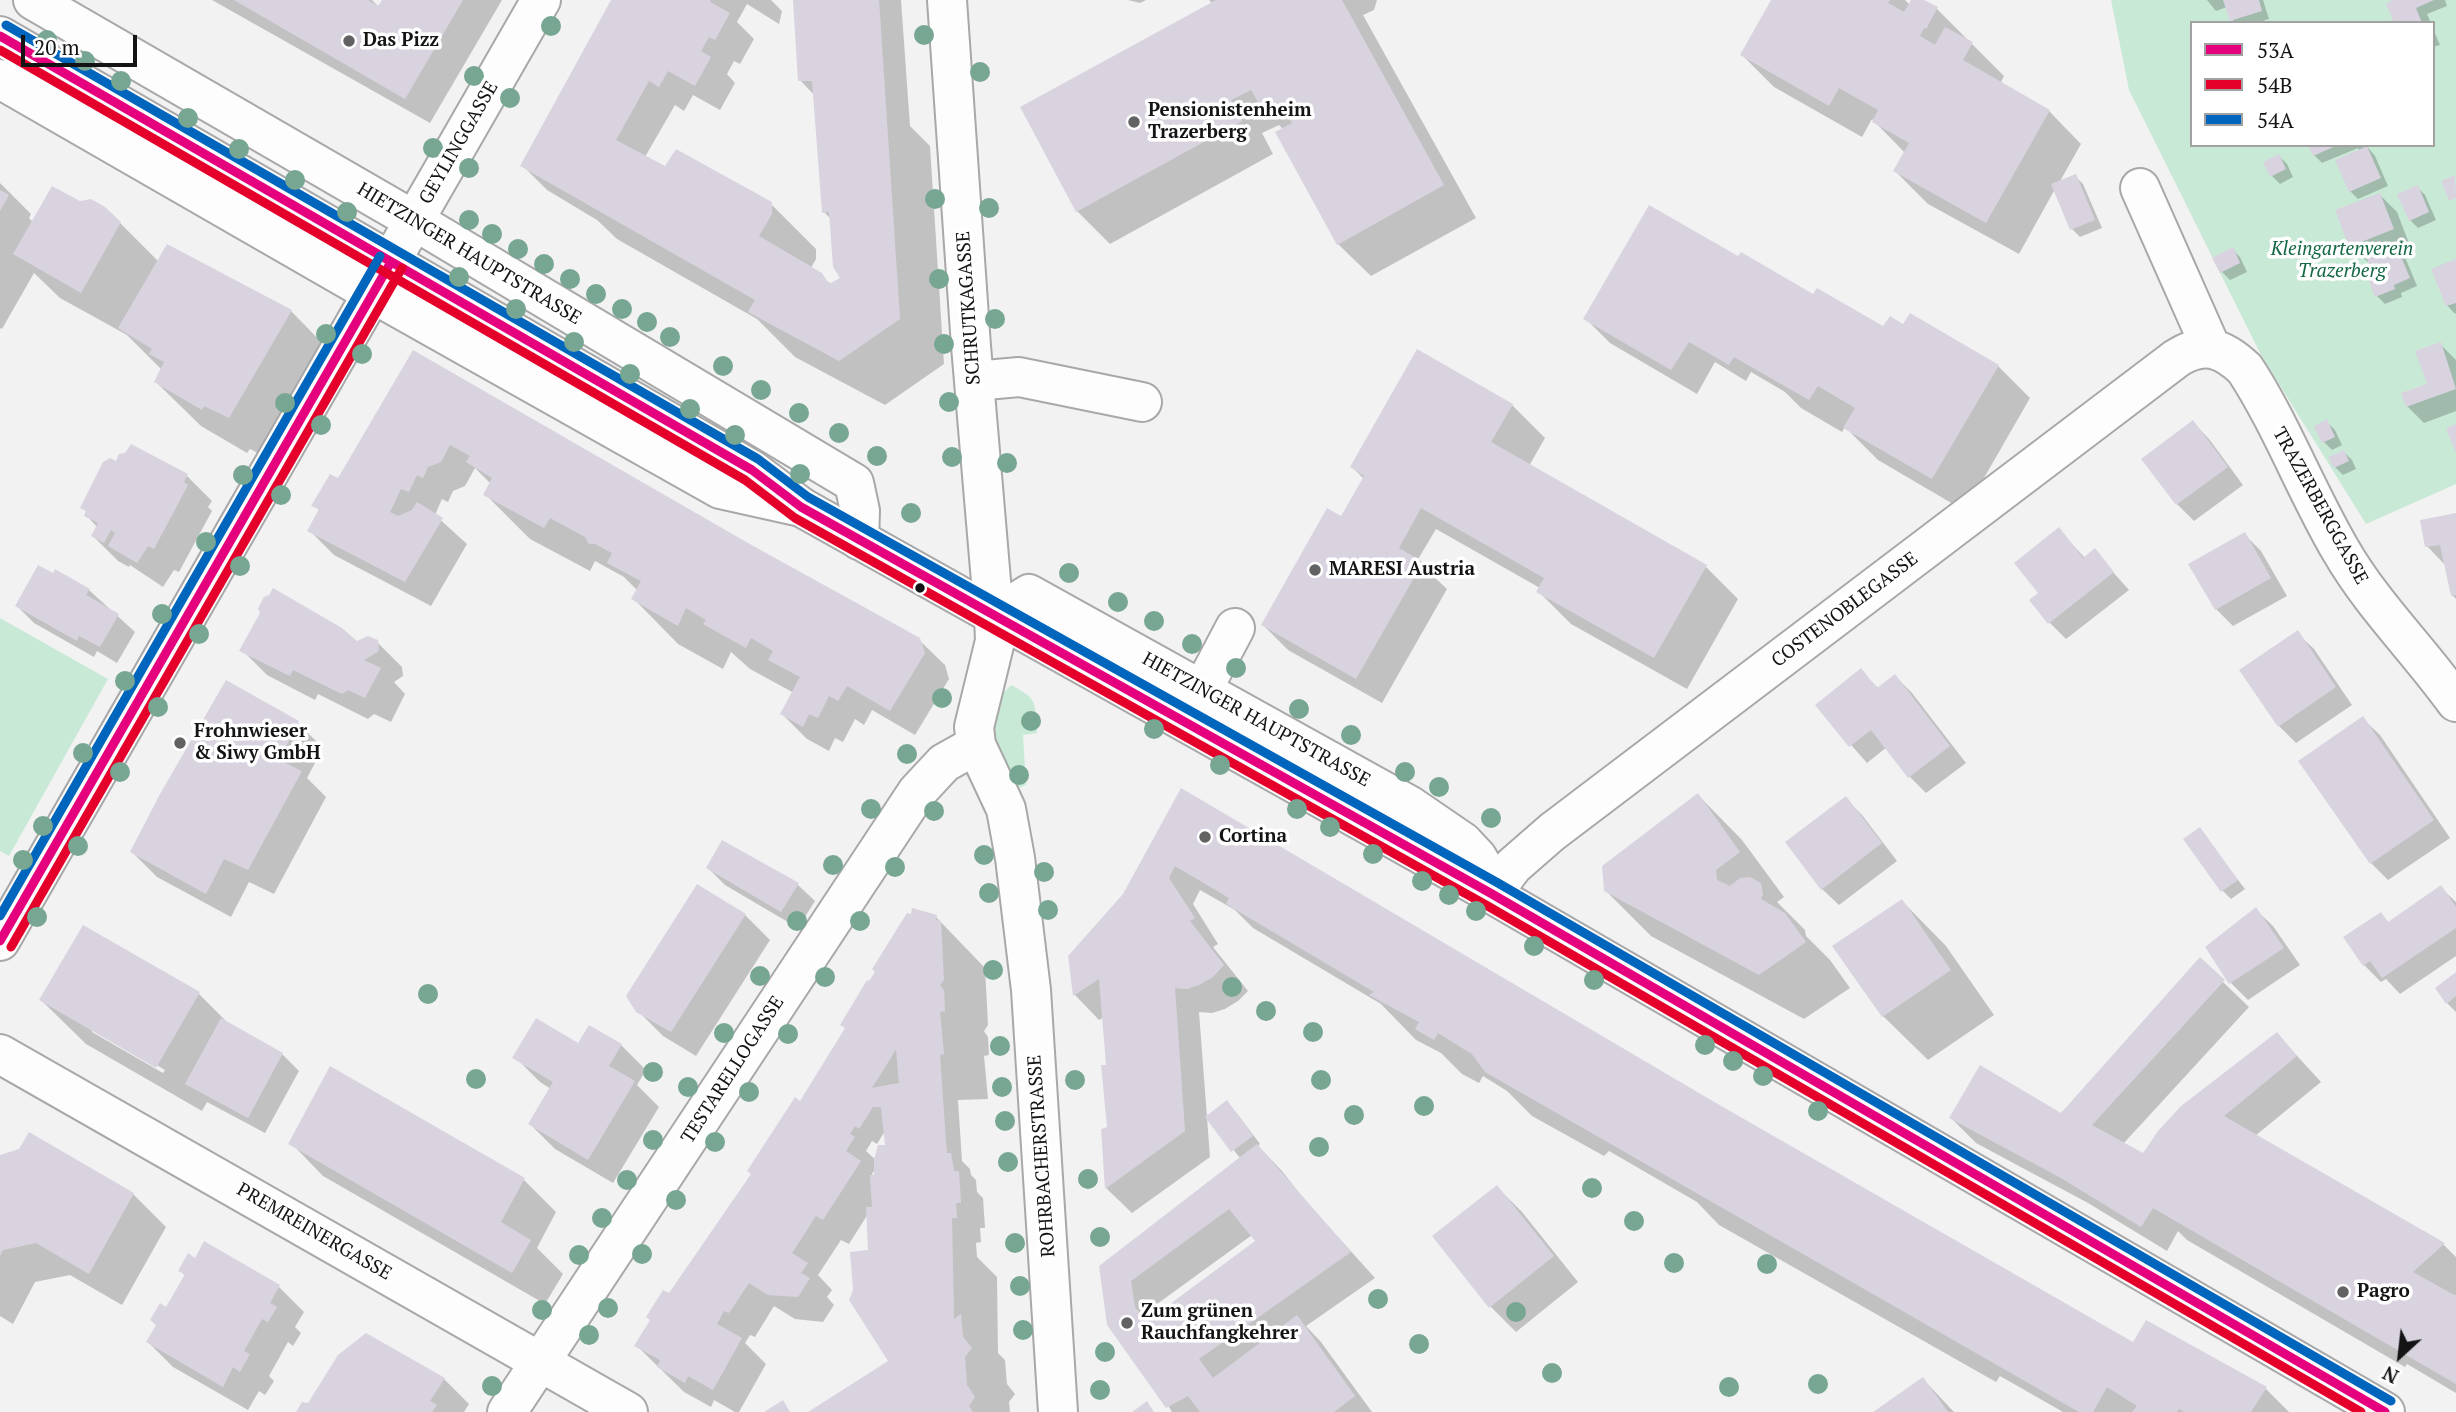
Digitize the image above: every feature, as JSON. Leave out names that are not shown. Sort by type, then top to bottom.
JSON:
[{"type":"street","name":"HIETZINGER HAUPTSTRASSE","points":[[33,0],[415,221],[853,483],[860,512],[859,540]]},
{"type":"street","name":"GEYLINGGASSE","points":[[0,941],[10,899],[382,278],[541,0]]},
{"type":"street","name":"SCHRUTKAGASSE","points":[[947,0],[994,617]]},
{"type":"street","name":"HIETZINGER HAUPTSTRASSE","points":[[0,36],[382,278]]},
{"type":"street","name":"HIETZINGER HAUPTSTRASSE","points":[[0,79],[752,470],[801,507],[994,617],[1193,706],[1400,821],[1492,894],[2385,1412]]},
{"type":"street","points":[[2140,188],[2211,348]]},
{"type":"street","name":"TRAZERBERGGASSE","points":[[2211,348],[2235,359],[2245,369],[2306,487],[2360,582],[2456,702]]},
{"type":"street","name":"COSTENOBLEGASSE","points":[[1492,894],[1513,866],[1552,832],[2177,358],[2189,350],[2211,348]]},
{"type":"street","points":[[975,381],[1019,377],[1142,402]]},
{"type":"street","name":"ROHRBACHERSTRASSE","points":[[994,617],[995,641],[992,659],[974,727],[976,745],[1006,809],[1015,858],[1031,990],[1058,1412]]},
{"type":"street","points":[[1193,706],[1235,628]]},
{"type":"street","name":"TESTARELLOGASSE","points":[[507,1412],[916,792],[944,763],[976,745]]},
{"type":"street","name":"PREMREINERGASSE","points":[[0,1054],[628,1412]]},
{"type":"green space","name":"Kleingartenverein Trazerberg","points":[[2111,0],[2456,0],[2456,484],[2366,524],[2261,355],[2129,90]]},
{"type":"green space","points":[[0,618],[108,679],[9,856],[0,851]]},
{"type":"green space","points":[[1011,685],[1034,703],[1037,733],[1023,735],[1026,785],[1016,789],[990,730],[1002,694]]},
{"type":"building","points":[[234,0],[368,0],[378,6],[382,0],[463,0],[405,99]]},
{"type":"building","points":[[611,0],[711,0],[710,2],[730,13],[715,40],[709,37],[701,51],[711,57],[695,86],[668,71],[659,87],[649,81],[616,140],[665,166],[676,149],[772,202],[772,214],[759,236],[822,273],[829,284],[840,278],[833,267],[829,212],[822,213],[812,81],[798,81],[793,0],[879,0],[900,319],[839,361],[748,312],[755,300],[520,166]]},
{"type":"building","name":"Pensionistenheim Trazerberg","points":[[1216,0],[1342,0],[1444,185],[1337,245],[1275,132],[1292,123],[1281,102],[1264,112],[1251,90],[1231,100],[1242,121],[1076,212],[1020,107]]},
{"type":"building","points":[[1771,0],[1890,0],[1888,3],[1904,12],[1911,0],[1924,0],[1938,7],[1920,36],[1935,45],[1945,27],[1973,42],[1963,60],[2050,110],[1986,223],[1893,171],[1909,143],[1872,122],[1878,110],[1839,88],[1829,106],[1740,55]]},
{"type":"building","points":[[2223,0],[2259,0],[2262,11],[2230,21]]},
{"type":"building","points":[[2392,0],[2434,0],[2416,8],[2421,21],[2391,21],[2393,20],[2386,4]]},
{"type":"building","points":[[2309,147],[2333,147],[2313,156]]},
{"type":"building","points":[[2367,147],[2381,178],[2349,192],[2335,160]]},
{"type":"building","points":[[2279,154],[2286,169],[2270,177],[2263,162]]},
{"type":"building","points":[[2076,174],[2095,220],[2070,230],[2051,184]]},
{"type":"building","points":[[2455,175],[2456,198],[2449,201],[2441,181]]},
{"type":"building","points":[[2418,185],[2429,212],[2409,221],[2397,194]]},
{"type":"building","points":[[52,186],[80,201],[91,199],[105,207],[121,222],[81,293],[13,254]]},
{"type":"building","points":[[0,190],[9,195],[0,211]]},
{"type":"building","points":[[2380,193],[2394,229],[2349,247],[2335,210]]},
{"type":"building","points":[[1649,205],[1738,256],[1741,252],[1813,294],[1817,288],[1883,326],[1890,316],[1903,324],[1910,313],[1999,365],[1932,479],[1843,428],[1855,408],[1818,386],[1809,400],[1734,357],[1729,365],[1689,342],[1671,370],[1583,319]]},
{"type":"building","points":[[167,244],[292,310],[229,418],[204,406],[202,410],[154,382],[164,362],[149,354],[152,349],[118,328]]},
{"type":"building","points":[[2233,247],[2240,263],[2220,273],[2212,258]]},
{"type":"building","points":[[2397,247],[2410,278],[2394,285],[2395,289],[2375,297],[2369,281],[2375,278],[2367,259]]},
{"type":"building","points":[[2456,259],[2456,303],[2446,306],[2431,269]]},
{"type":"building","points":[[2441,342],[2456,389],[2406,407],[2401,393],[2427,384],[2415,351]]},
{"type":"building","points":[[1417,349],[1513,404],[1491,442],[1707,565],[1654,658],[1536,592],[1544,578],[1421,508],[1399,548],[1423,562],[1356,679],[1261,625],[1327,508],[1341,516],[1364,476],[1350,467]]},
{"type":"building","points":[[413,350],[748,543],[920,638],[925,653],[890,711],[847,686],[838,701],[829,696],[818,718],[809,714],[803,727],[780,714],[800,677],[768,660],[773,651],[751,638],[746,648],[703,624],[706,620],[686,608],[678,626],[631,599],[641,581],[607,563],[612,553],[595,544],[589,544],[585,537],[550,518],[544,528],[483,495],[492,478],[466,462],[470,456],[450,445],[441,462],[428,467],[423,478],[417,475],[409,492],[401,489],[390,512],[398,516],[412,510],[417,502],[443,518],[405,582],[307,531],[319,509],[311,506],[330,474],[338,478]]},
{"type":"building","points":[[2327,419],[2335,437],[2322,443],[2314,426]]},
{"type":"building","points":[[2193,420],[2228,467],[2176,505],[2141,459]]},
{"type":"building","points":[[2456,424],[2456,453],[2446,428]]},
{"type":"building","points":[[131,444],[188,474],[184,482],[188,485],[154,549],[148,546],[137,563],[108,546],[115,533],[111,530],[104,543],[91,536],[98,523],[84,516],[86,511],[80,508],[103,462],[110,458],[116,461],[119,454],[125,453]]},
{"type":"building","points":[[2344,450],[2349,461],[2334,468],[2328,457]]},
{"type":"building","points":[[2456,513],[2456,595],[2451,596],[2440,545],[2425,547],[2420,520]]},
{"type":"building","points":[[2059,527],[2083,558],[2095,548],[2114,572],[2048,624],[2029,600],[2038,593],[2014,563]]},
{"type":"building","points":[[2245,532],[2271,578],[2215,610],[2188,564]]},
{"type":"building","points":[[38,565],[53,573],[55,569],[90,589],[86,595],[119,614],[100,647],[79,636],[77,641],[15,606]]},
{"type":"building","points":[[273,588],[342,628],[357,641],[368,636],[378,640],[379,651],[364,660],[381,668],[365,698],[348,690],[342,694],[293,670],[290,676],[239,651],[260,613],[258,608]]},
{"type":"building","points":[[2298,630],[2336,687],[2278,727],[2239,670]]},
{"type":"building","points":[[1861,668],[1877,688],[1895,674],[1950,746],[1908,778],[1871,730],[1849,747],[1815,705]]},
{"type":"building","points":[[226,680],[299,721],[279,760],[302,771],[248,870],[224,859],[206,894],[130,852]]},
{"type":"building","points":[[2363,716],[2434,820],[2370,864],[2298,761]]},
{"type":"building","points":[[1181,788],[1716,1103],[2133,1342],[2146,1320],[2267,1387],[2251,1412],[2184,1412],[2179,1409],[2177,1412],[2132,1412],[2137,1406],[2107,1387],[2093,1412],[2079,1412],[1485,1072],[1472,1054],[1438,1033],[1434,1040],[1415,1029],[1419,1022],[1369,995],[1374,992],[1226,904],[1229,898],[1175,866],[1169,878],[1195,918],[1190,921],[1224,965],[1213,977],[1199,985],[1187,989],[1175,988],[1185,1131],[1105,1189],[1101,1129],[1107,1127],[1101,1065],[1106,1065],[1099,979],[1073,996],[1068,956],[1123,894]]},
{"type":"building","points":[[1698,793],[1740,852],[1716,870],[1717,880],[1730,886],[1740,878],[1750,877],[1761,883],[1761,899],[1785,913],[1806,942],[1759,975],[1604,891],[1602,866]]},
{"type":"building","points":[[1846,796],[1882,843],[1821,890],[1785,842]]},
{"type":"building","points":[[2200,827],[2238,880],[2221,892],[2183,839]]},
{"type":"building","points":[[722,840],[799,883],[781,912],[706,868]]},
{"type":"building","points":[[697,884],[746,914],[671,1032],[636,1012],[626,996]]},
{"type":"building","points":[[2441,885],[2456,907],[2456,928],[2382,978],[2370,961],[2363,966],[2343,937],[2381,912],[2388,922]]},
{"type":"building","points":[[1902,899],[1951,970],[1882,1017],[1832,946]]},
{"type":"building","points":[[2256,907],[2284,948],[2229,984],[2205,947]]},
{"type":"building","points":[[912,908],[937,915],[936,920],[941,921],[944,980],[940,985],[944,990],[945,1011],[940,1012],[944,1054],[940,1055],[946,1142],[954,1171],[959,1171],[961,1203],[956,1203],[957,1218],[952,1218],[954,1319],[961,1314],[963,1337],[972,1348],[965,1357],[967,1385],[975,1397],[969,1406],[973,1412],[808,1412],[888,1361],[849,1300],[853,1290],[850,1252],[868,1250],[866,1207],[872,1207],[870,1175],[874,1175],[878,1145],[885,1145],[881,1107],[873,1107],[859,1129],[855,1126],[850,1134],[855,1137],[846,1151],[861,1161],[823,1220],[816,1216],[792,1253],[808,1263],[801,1273],[810,1278],[798,1297],[768,1295],[749,1283],[729,1313],[724,1311],[717,1324],[742,1338],[713,1390],[688,1376],[685,1383],[657,1367],[660,1360],[634,1346],[650,1320],[646,1317],[663,1290],[669,1293],[751,1174],[747,1171],[795,1097],[800,1101],[845,1028],[840,1025],[867,980],[869,981],[875,972],[872,969],[907,913],[911,914]],"holes":[[[896,1049],[899,1083],[872,1088]]]},
{"type":"building","points":[[83,925],[200,992],[156,1068],[39,1000]]},
{"type":"building","points":[[2200,957],[2225,980],[2092,1125],[2143,1153],[2158,1131],[2181,1106],[2277,1032],[2297,1056],[2224,1116],[2445,1243],[2413,1272],[2456,1296],[2456,1384],[2153,1208],[2141,1227],[2061,1178],[1949,1118],[1980,1065],[2061,1113]]},
{"type":"building","points":[[2456,972],[2456,996],[2446,1004],[2435,988]]},
{"type":"building","points":[[221,1018],[283,1053],[248,1118],[185,1084]]},
{"type":"building","points":[[536,1018],[578,1043],[589,1025],[622,1044],[609,1066],[635,1081],[588,1160],[528,1124],[553,1082],[512,1058]]},
{"type":"building","points":[[330,1066],[525,1178],[501,1222],[531,1240],[512,1273],[288,1144]]},
{"type":"building","points":[[1227,1100],[1253,1136],[1231,1152],[1205,1117]]},
{"type":"building","points":[[29,1132],[134,1193],[89,1274],[36,1243],[3,1250],[0,1256],[0,1155],[19,1149]]},
{"type":"building","points":[[1257,1144],[1351,1252],[1199,1359],[1213,1378],[1297,1315],[1355,1396],[1334,1412],[1200,1412],[1188,1396],[1166,1408],[1107,1325],[1099,1266]],"holes":[[[1229,1209],[1255,1241],[1147,1321],[1135,1307],[1131,1281]]]},
{"type":"building","points":[[1497,1185],[1554,1256],[1489,1308],[1432,1236]]},
{"type":"building","points":[[204,1241],[280,1285],[270,1303],[277,1307],[268,1322],[262,1319],[244,1351],[250,1354],[240,1372],[233,1367],[223,1387],[146,1342],[156,1325],[150,1320],[160,1303],[166,1307],[185,1274],[178,1271],[188,1253],[195,1258]]},
{"type":"building","points":[[366,1333],[445,1378],[430,1401],[437,1405],[432,1412],[296,1412],[302,1402],[308,1403],[338,1355]]},
{"type":"building","points":[[1923,1377],[1948,1412],[1873,1412]]},
{"type":"building","points":[[783,1400],[790,1412],[764,1412]]},
{"type":"building","points":[[1147,1401],[1154,1412],[1132,1412]]},
{"type":"transit line","name":"54A","points":[[6,25],[758,459],[808,497],[1498,883],[2391,1401]]},
{"type":"transit line","name":"53A","points":[[0,36],[752,470],[801,507],[1492,894],[2385,1412]]},
{"type":"transit line","name":"54B","points":[[0,50],[745,480],[795,518],[1486,905],[2361,1412]]},
{"type":"transit line","name":"54A","points":[[0,916],[380,256]]},
{"type":"transit line","name":"53A","points":[[0,941],[391,262]]},
{"type":"transit line","name":"54B","points":[[11,947],[402,268]]},
{"type":"place","name":"Das Pizz","points":[[349,41]]},
{"type":"place","name":"Pensionistenheim Trazerberg","points":[[1134,122]]},
{"type":"place","name":"MARESI Austria","points":[[1315,570]]},
{"type":"place","name":"Frohnwieser & Siwy GmbH","points":[[180,743]]},
{"type":"place","name":"Cortina","points":[[1205,837]]},
{"type":"place","name":"Pagro","points":[[2343,1292]]},
{"type":"place","name":"Zum grünen Rauchfangkehrer","points":[[1127,1323]]}]
